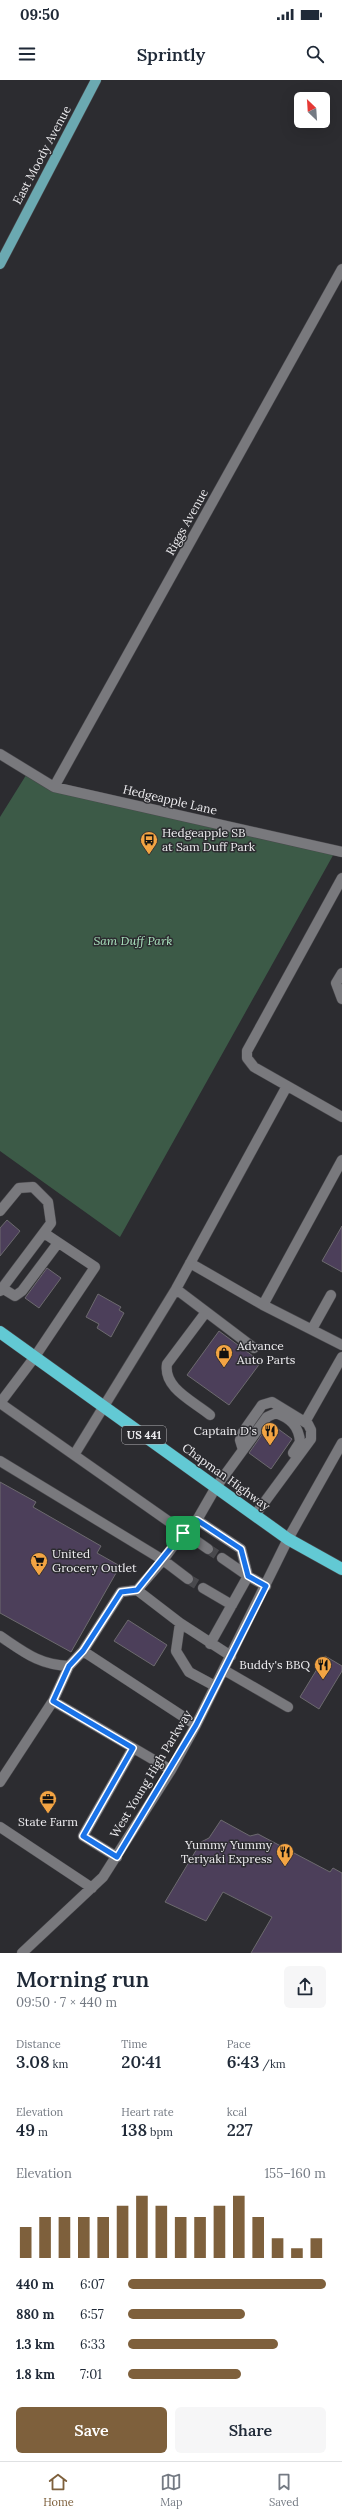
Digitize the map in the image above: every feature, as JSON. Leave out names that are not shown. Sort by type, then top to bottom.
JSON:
[{"type":"highway","name":"Chapman Highway","points":[[0,1333],[105,1406],[288,1539],[342,1569]]},
{"type":"main road","name":"East Moody Avenue","points":[[0,264],[96,80]]},
{"type":"street","name":"Riggs Avenue","points":[[54,787],[342,269]]},
{"type":"street","name":"Hedgeapple Lane","points":[[0,754],[54,787],[342,852]]},
{"type":"street","points":[[342,878],[247,1051],[246,1058],[254,1067],[342,1117]]},
{"type":"street","points":[[342,973],[336,984],[342,999]]},
{"type":"street","points":[[74,1455],[176,1289],[287,1086]]},
{"type":"street","points":[[263,1305],[342,1160]]},
{"type":"street","points":[[0,1211],[19,1188],[33,1187],[48,1202],[52,1223],[1,1290],[15,1296],[22,1290],[58,1243]]},
{"type":"street","points":[[44,1233],[96,1267],[34,1358],[0,1403],[183,1533],[208,1549]]},
{"type":"street","points":[[190,1263],[263,1305],[312,1328],[342,1345]]},
{"type":"street","points":[[176,1289],[254,1348]]},
{"type":"street","points":[[312,1328],[332,1295]]},
{"type":"street","points":[[206,1312],[167,1364],[166,1374],[171,1384],[210,1415]]},
{"type":"street","points":[[305,1422],[342,1357]]},
{"type":"street","points":[[243,1450],[240,1440],[243,1432],[262,1406],[267,1403],[272,1402],[305,1422],[311,1430],[311,1439],[255,1515]]},
{"type":"street","points":[[0,1782],[53,1701],[69,1666],[83,1651],[121,1592],[137,1590],[163,1560],[183,1533],[197,1520],[216,1487],[267,1417],[276,1413],[287,1417],[300,1434],[300,1442],[280,1470],[280,1481]]},
{"type":"street","name":"West Young High Parkway","points":[[22,1953],[104,1877],[117,1857],[171,1770],[196,1725],[288,1539],[341,1449]]},
{"type":"street","points":[[0,1461],[163,1560],[188,1579]]},
{"type":"street","points":[[197,1520],[241,1549],[248,1576],[210,1644]]},
{"type":"street","points":[[222,1558],[248,1576],[266,1586]]},
{"type":"street","points":[[203,1588],[232,1605]]},
{"type":"street","points":[[137,1590],[180,1623],[210,1644],[231,1656]]},
{"type":"street","points":[[180,1623],[176,1651],[189,1672],[215,1686]]},
{"type":"street","points":[[0,1636],[26,1654],[50,1665],[69,1666]]},
{"type":"street","points":[[83,1651],[196,1725]]},
{"type":"street","points":[[224,1670],[288,1708]]},
{"type":"street","points":[[53,1701],[171,1770]]},
{"type":"street","points":[[117,1857],[83,1836],[133,1748]]},
{"type":"street","points":[[0,1827],[92,1888]]},
{"type":"green space","name":"Sam Duff Park","points":[[28,772],[54,787],[336,850],[120,1237],[0,1151],[0,817]]},
{"type":"building","points":[[7,1220],[20,1231],[0,1256],[0,1228]]},
{"type":"building","points":[[342,1226],[342,1272],[322,1261]]},
{"type":"building","points":[[47,1268],[61,1278],[39,1308],[25,1298]]},
{"type":"building","points":[[98,1294],[121,1307],[119,1310],[124,1313],[111,1337],[97,1328],[99,1324],[86,1317]]},
{"type":"building","name":"Advance Auto Parts","points":[[219,1331],[261,1362],[229,1405],[187,1375]]},
{"type":"building","name":"Captain D's","points":[[270,1423],[292,1439],[271,1469],[249,1453]]},
{"type":"building","points":[[0,1482],[36,1502],[33,1507],[101,1546],[97,1553],[120,1566],[71,1652],[0,1613]]},
{"type":"building","points":[[128,1620],[167,1645],[154,1666],[114,1641]]},
{"type":"building","points":[[325,1656],[342,1666],[342,1671],[319,1709],[300,1697]]},
{"type":"building","points":[[221,1820],[250,1836],[258,1834],[330,1872],[333,1868],[342,1873],[342,1953],[251,1953],[272,1917],[223,1892],[206,1921],[165,1902],[201,1842],[209,1838]]},
{"type":"tunnel","points":[[208,1549],[222,1558]]},
{"type":"tunnel","points":[[188,1579],[203,1588]]},
{"type":"place","name":"Hedgeapple SB at Sam Duff Park","points":[[149,855]]},
{"type":"place","name":"Advance Auto Parts","points":[[224,1368]]},
{"type":"place","name":"Captain D's","points":[[270,1446]]},
{"type":"place","name":"United Grocery Outlet","points":[[39,1576]]},
{"type":"place","name":"Buddy's BBQ","points":[[323,1680]]},
{"type":"place","name":"State Farm","points":[[48,1814]]},
{"type":"place","name":"Yummy Yummy Teriyaki Express","points":[[285,1867]]},
{"type":"route","points":[[197,1520],[241,1549],[248,1576],[266,1586],[196,1725],[171,1770],[117,1857],[83,1836],[133,1748],[53,1701],[69,1666],[83,1651],[121,1592],[137,1590],[163,1560],[183,1533],[197,1520]]}]
